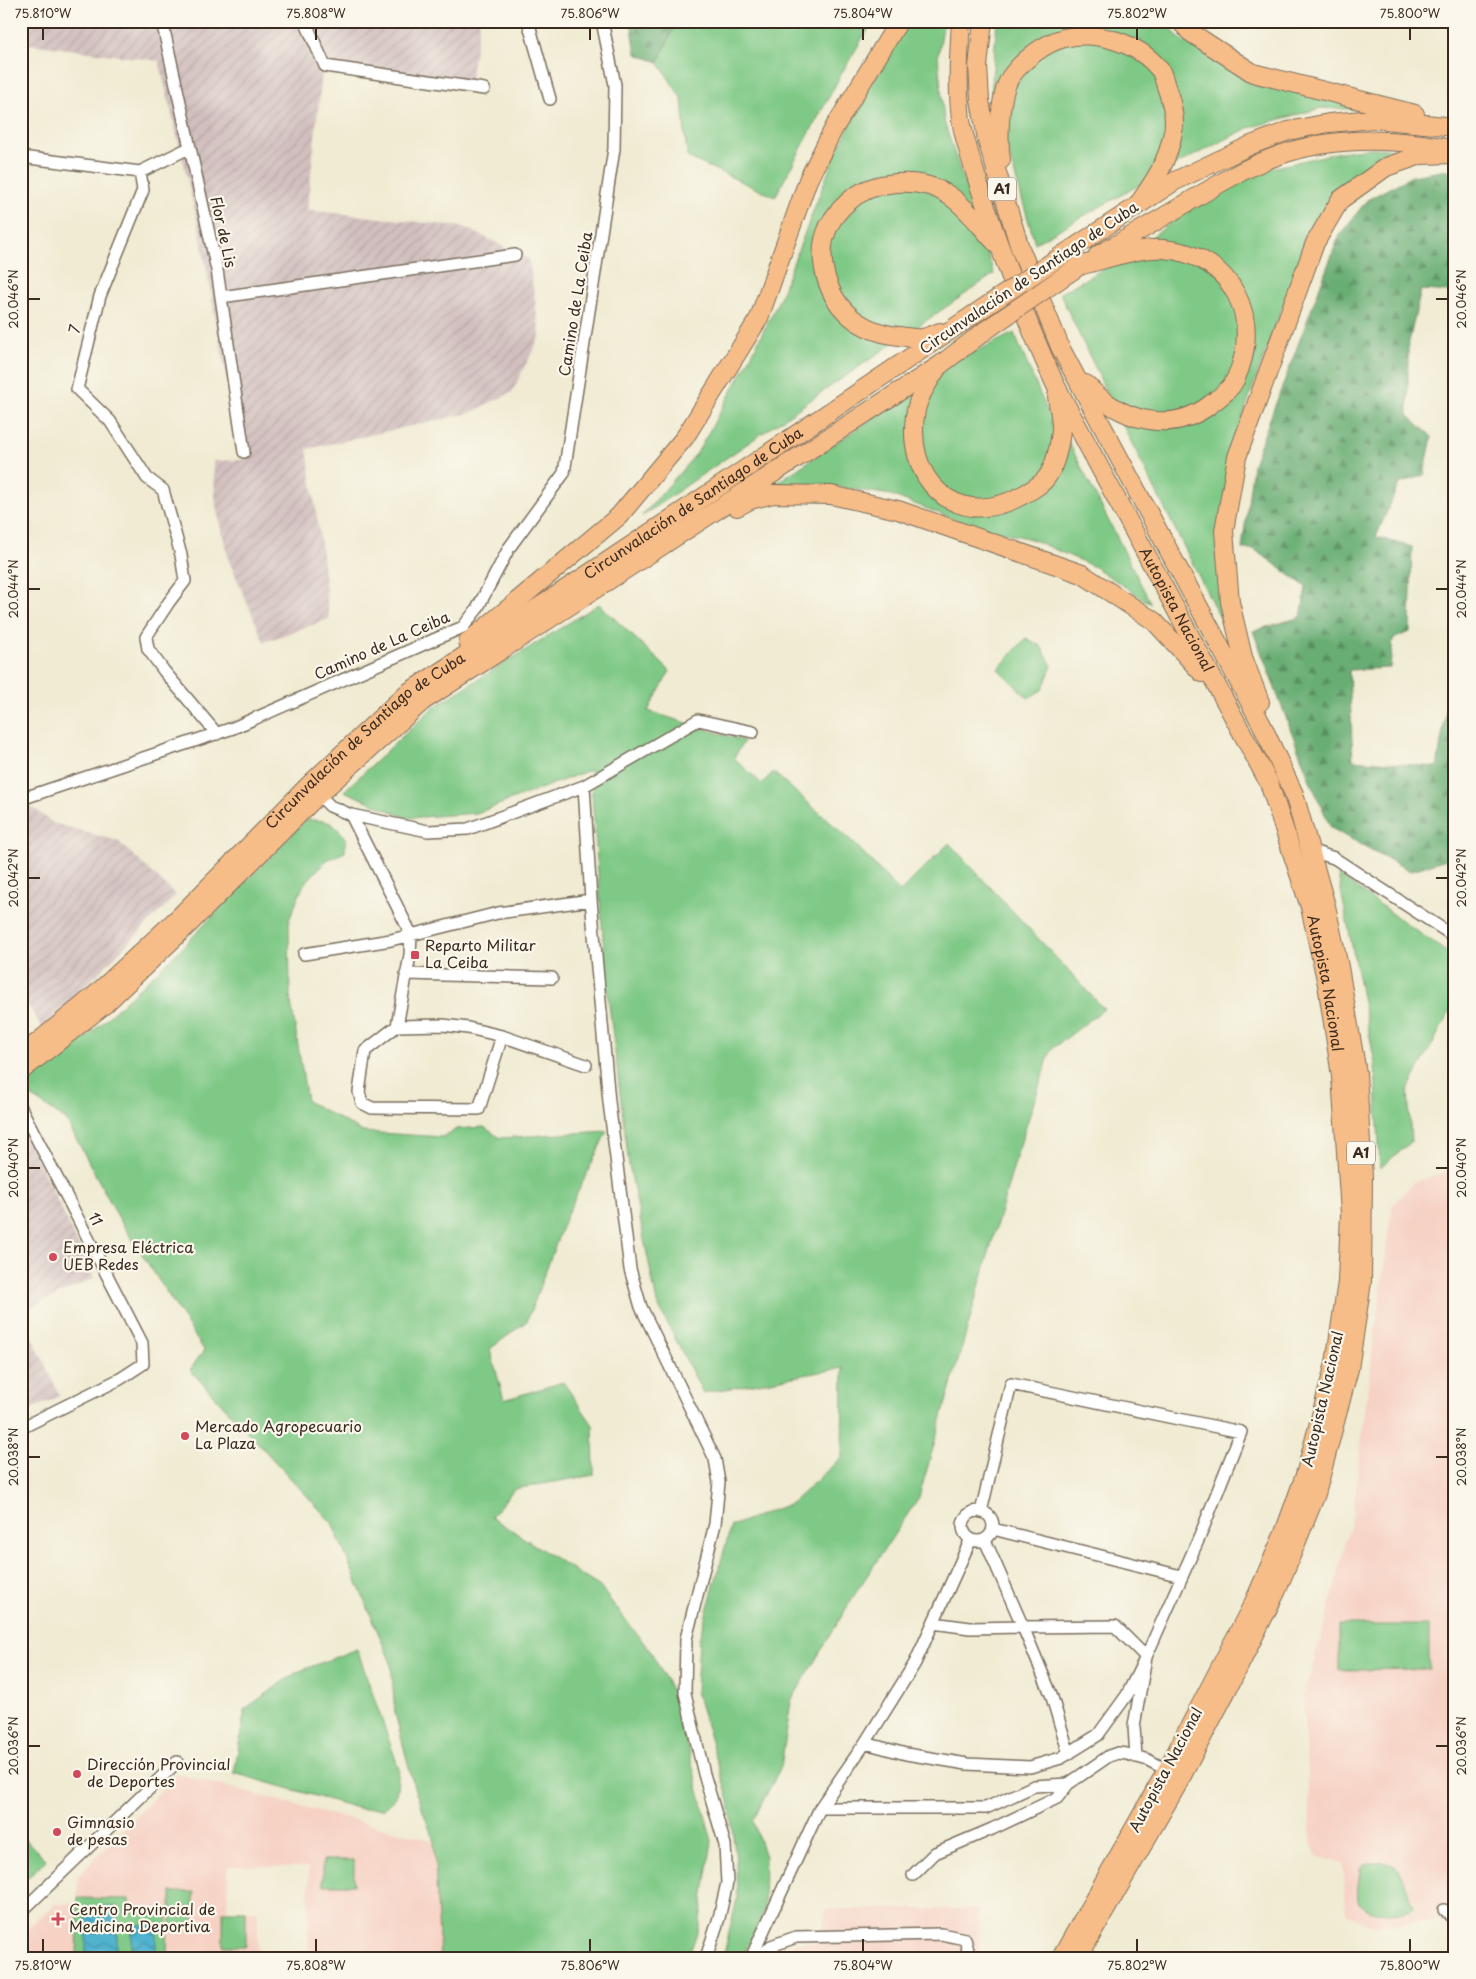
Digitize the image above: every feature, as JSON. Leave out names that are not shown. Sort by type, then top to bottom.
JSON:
[{"type":"highway","points":[[406,694],[619,516],[685,437],[759,318],[808,180],[834,128],[899,21]]},
{"type":"highway","name":"Autopista Nacional","points":[[961,21],[958,71],[961,121],[977,179],[1000,247],[1040,351],[1056,386],[1269,783],[1310,907],[1327,984],[1341,1076],[1350,1214],[1347,1282],[1335,1363],[1305,1475],[1284,1533],[1255,1600],[1167,1770],[1061,1958]]},
{"type":"highway","name":"Autopista Nacional","points":[[983,21],[978,66],[980,100],[987,140],[1020,248],[1061,349],[1262,725],[1294,794],[1312,851],[1337,958],[1357,1073],[1363,1178],[1362,1282],[1349,1369],[1316,1494],[1277,1590],[1176,1787],[1078,1958]]},
{"type":"highway","points":[[1180,21],[1190,32],[1252,73],[1455,126]]},
{"type":"highway","points":[[1006,205],[999,146],[1001,107],[1011,76],[1040,49],[1064,38],[1089,36],[1113,40],[1135,48],[1160,71],[1172,104],[1174,131],[1162,169],[1137,206]]},
{"type":"highway","name":"Circunvalación de Santiago de Cuba","points":[[21,1071],[104,1005],[191,922],[314,789],[406,694],[517,622],[1067,252],[1175,181],[1251,145],[1288,131],[1329,123],[1374,119],[1455,126]]},
{"type":"highway","name":"Circunvalación de Santiago de Cuba","points":[[21,1056],[95,995],[314,789],[423,701],[940,365],[986,330],[1079,266],[1227,179],[1278,156],[1314,146],[1345,142],[1408,141],[1455,149]]},
{"type":"highway","points":[[1294,794],[1243,657],[1230,602],[1224,531],[1237,457],[1315,243],[1340,200],[1386,167],[1422,155],[1455,154]]},
{"type":"highway","points":[[952,328],[921,338],[903,337],[881,334],[854,320],[836,303],[829,290],[821,254],[825,230],[841,208],[857,194],[882,184],[921,183],[949,196],[1000,247]]},
{"type":"highway","points":[[1061,349],[1080,378],[1100,399],[1127,415],[1153,421],[1179,420],[1205,409],[1222,396],[1234,381],[1245,352],[1246,329],[1242,306],[1230,282],[1212,265],[1192,255],[1163,249],[1128,253],[1079,266]]},
{"type":"highway","points":[[940,365],[921,393],[916,411],[914,446],[918,464],[929,481],[944,496],[964,506],[982,508],[1006,504],[1031,491],[1047,478],[1056,454],[1061,427],[1056,386]]},
{"type":"highway","points":[[643,558],[750,500],[773,494],[831,495],[898,510],[1082,574],[1154,621],[1198,668],[1224,700]]},
{"type":"street","name":"Flor de Lis","points":[[162,21],[221,297],[244,452]]},
{"type":"street","points":[[305,21],[325,66],[484,89]]},
{"type":"street","points":[[528,21],[550,99]]},
{"type":"street","name":"Camino de La Ceiba","points":[[21,799],[217,734],[464,627],[477,609],[509,548],[564,473],[614,149],[615,85],[602,21]]},
{"type":"street","points":[[21,156],[140,172],[189,148]]},
{"type":"street","name":"7","points":[[140,172],[143,190],[100,296],[77,389],[110,421],[147,478],[163,490],[186,577],[183,585],[169,602],[146,637],[146,643],[164,671],[217,734]]},
{"type":"street","points":[[221,297],[515,256]]},
{"type":"street","points":[[472,639],[477,609]]},
{"type":"street","points":[[314,789],[330,806],[351,815],[428,831],[468,829],[584,786],[698,720],[753,732]]},
{"type":"street","points":[[584,786],[591,900],[610,1111],[630,1270],[641,1307],[715,1459],[719,1482],[715,1524],[686,1639],[685,1693],[704,1774],[725,1845],[727,1883],[719,1918],[706,1958]]},
{"type":"street","points":[[351,815],[411,934],[397,1026]]},
{"type":"street","points":[[1312,851],[1334,858],[1455,937]]},
{"type":"street","points":[[304,954],[391,940],[498,913],[591,900]]},
{"type":"street","points":[[406,974],[552,978]]},
{"type":"street","points":[[502,1036],[479,1109],[372,1108],[362,1103],[359,1092],[365,1051],[397,1026],[443,1025],[468,1028],[502,1036],[586,1065]]},
{"type":"street","name":"11","points":[[21,1108],[142,1343],[143,1364],[120,1379],[21,1428]]},
{"type":"street","points":[[865,1742],[906,1754],[967,1764],[1030,1767],[1070,1754],[1098,1735],[1127,1695],[1146,1657],[1200,1536],[1241,1432],[1011,1384],[980,1512]]},
{"type":"street","points":[[980,1512],[989,1516],[993,1529],[991,1534],[984,1540],[975,1541],[970,1539],[964,1531],[964,1521],[971,1514],[980,1512]]},
{"type":"street","points":[[993,1529],[1182,1576]]},
{"type":"street","points":[[751,1958],[820,1808],[915,1663],[970,1539]]},
{"type":"street","points":[[984,1540],[1051,1694],[1070,1754]]},
{"type":"street","points":[[933,1623],[970,1628],[1115,1626],[1146,1657]]},
{"type":"street","points":[[1136,1757],[1134,1726],[1146,1657]]},
{"type":"street","points":[[913,1875],[935,1853],[992,1829],[1057,1798],[1068,1784],[1109,1756],[1118,1753],[1136,1757],[1148,1760],[1167,1770]]},
{"type":"street","points":[[21,1912],[177,1762]]},
{"type":"street","points":[[820,1808],[986,1808],[1034,1786],[1068,1784]]},
{"type":"street","points":[[1449,1910],[1455,1920]]},
{"type":"street","points":[[759,1958],[772,1946],[796,1937],[941,1934],[965,1939],[970,1958]]},
{"type":"shaded area","points":[[21,21],[480,21],[469,86],[322,73],[307,210],[464,227],[529,259],[540,336],[512,392],[470,413],[307,449],[321,544],[329,619],[264,642],[229,561],[216,506],[213,461],[242,460],[198,223],[159,61],[21,43]]},
{"type":"shaded area","points":[[30,806],[53,823],[118,841],[176,895],[43,1029],[21,995],[21,811]]},
{"type":"shaded area","name":"Empresa Eléctrica UEB Redes","points":[[21,1125],[94,1278],[21,1312]]},
{"type":"shaded area","points":[[1455,1170],[1455,1919],[1372,1926],[1346,1914],[1343,1864],[1317,1856],[1311,1843],[1303,1697],[1327,1618],[1353,1513],[1392,1206],[1413,1182]]},
{"type":"shaded area","points":[[21,1313],[60,1396],[21,1414]]},
{"type":"shaded area","points":[[177,1774],[434,1841],[440,1958],[21,1958],[21,1935],[55,1904],[77,1903],[78,1876]],"holes":[[[228,1866],[309,1867],[308,1955],[258,1954],[258,1911],[227,1911]]]},
{"type":"shaded area","points":[[826,1909],[979,1909],[979,1958],[784,1958],[796,1943],[821,1941]]},
{"type":"green space","points":[[631,21],[677,21],[658,62],[636,54]]},
{"type":"green space","points":[[677,21],[873,21],[843,71],[775,197],[687,157],[682,99],[658,62]]},
{"type":"green space","points":[[907,21],[944,21],[938,56],[944,121],[994,274],[642,516],[697,453],[747,364],[779,300],[834,157],[877,72]]},
{"type":"green space","points":[[997,21],[1165,21],[1180,39],[1221,65],[1263,82],[1375,110],[1321,108],[1248,128],[1177,164],[1035,243],[991,94]]},
{"type":"green space","points":[[1371,148],[1404,150],[1364,170],[1336,195],[1316,223],[1289,288],[1229,458],[1231,640],[1110,400],[1060,293],[1123,258],[1194,206],[1259,171],[1340,152]]},
{"type":"green space","points":[[1447,170],[1455,171],[1455,292],[1421,290],[1408,346],[1408,415],[1432,437],[1424,475],[1399,484],[1376,537],[1412,547],[1410,632],[1393,639],[1390,668],[1349,670],[1353,760],[1437,767],[1451,680],[1455,672],[1455,856],[1410,871],[1331,828],[1311,783],[1253,631],[1301,617],[1306,587],[1254,549],[1242,549],[1253,464],[1339,236],[1367,200],[1412,176]]},
{"type":"green space","points":[[1014,333],[1046,408],[1067,439],[1151,604],[1095,567],[1031,539],[967,524],[891,495],[821,484],[775,484],[909,394],[947,365]]},
{"type":"green space","points":[[599,604],[670,671],[648,711],[744,741],[734,758],[762,784],[773,772],[854,843],[900,892],[949,843],[1104,1009],[1051,1050],[1018,1151],[919,1497],[853,1597],[791,1701],[781,1767],[753,1820],[765,1857],[764,1912],[742,1958],[723,1958],[737,1899],[736,1861],[729,1801],[696,1692],[699,1639],[731,1526],[792,1503],[842,1457],[843,1368],[703,1393],[657,1303],[629,1165],[607,988],[590,770],[477,813],[407,818],[344,791],[434,707]]},
{"type":"green space","points":[[1026,638],[1041,646],[1052,666],[1042,690],[1028,698],[998,669]]},
{"type":"green space","points":[[306,820],[325,821],[337,828],[346,838],[345,852],[327,860],[304,884],[289,920],[290,996],[307,1101],[363,1132],[442,1137],[457,1129],[484,1127],[500,1138],[607,1131],[565,1219],[527,1321],[490,1349],[504,1400],[563,1382],[593,1425],[594,1475],[514,1489],[491,1517],[600,1587],[651,1652],[674,1695],[712,1841],[699,1927],[688,1958],[440,1958],[434,1841],[414,1787],[395,1713],[391,1663],[332,1523],[190,1370],[204,1350],[121,1222],[66,1120],[22,1090],[24,1080],[89,1035],[179,951]]},
{"type":"green space","points":[[1338,875],[1455,958],[1455,1002],[1408,1089],[1411,1142],[1380,1168],[1375,1063]]},
{"type":"green space","points":[[1339,1625],[1429,1625],[1429,1669],[1339,1670]]},
{"type":"green space","points":[[357,1649],[399,1769],[396,1797],[384,1808],[361,1809],[234,1773],[245,1709],[297,1672]]},
{"type":"green space","points":[[21,1835],[46,1860],[21,1884]]},
{"type":"green space","points":[[323,1860],[354,1860],[354,1885],[323,1885]]},
{"type":"green space","points":[[1389,1863],[1399,1870],[1413,1904],[1414,1908],[1412,1910],[1390,1913],[1373,1911],[1361,1905],[1358,1900],[1360,1868],[1364,1864]]},
{"type":"green space","points":[[171,1892],[194,1892],[194,1927],[171,1926]]},
{"type":"green space","points":[[78,1898],[129,1899],[129,1912],[168,1912],[167,1958],[77,1958]]},
{"type":"green space","points":[[223,1911],[246,1911],[246,1946],[223,1946]]},
{"type":"water","points":[[86,1907],[117,1907],[117,1958],[86,1958]]},
{"type":"water","points":[[132,1925],[156,1925],[156,1958],[132,1958]]},
{"type":"place","name":"Reparto Militar La Ceiba","points":[[415,955]]},
{"type":"place","name":"Empresa Eléctrica UEB Redes","points":[[53,1257]]},
{"type":"place","name":"Mercado Agropecuario La Plaza","points":[[185,1436]]},
{"type":"place","name":"Dirección Provincial de Deportes","points":[[77,1774]]},
{"type":"place","name":"Gimnasio de pesas","points":[[57,1832]]},
{"type":"place","name":"Centro Provincial de Medicina Deportiva","points":[[58,1919]]}]
